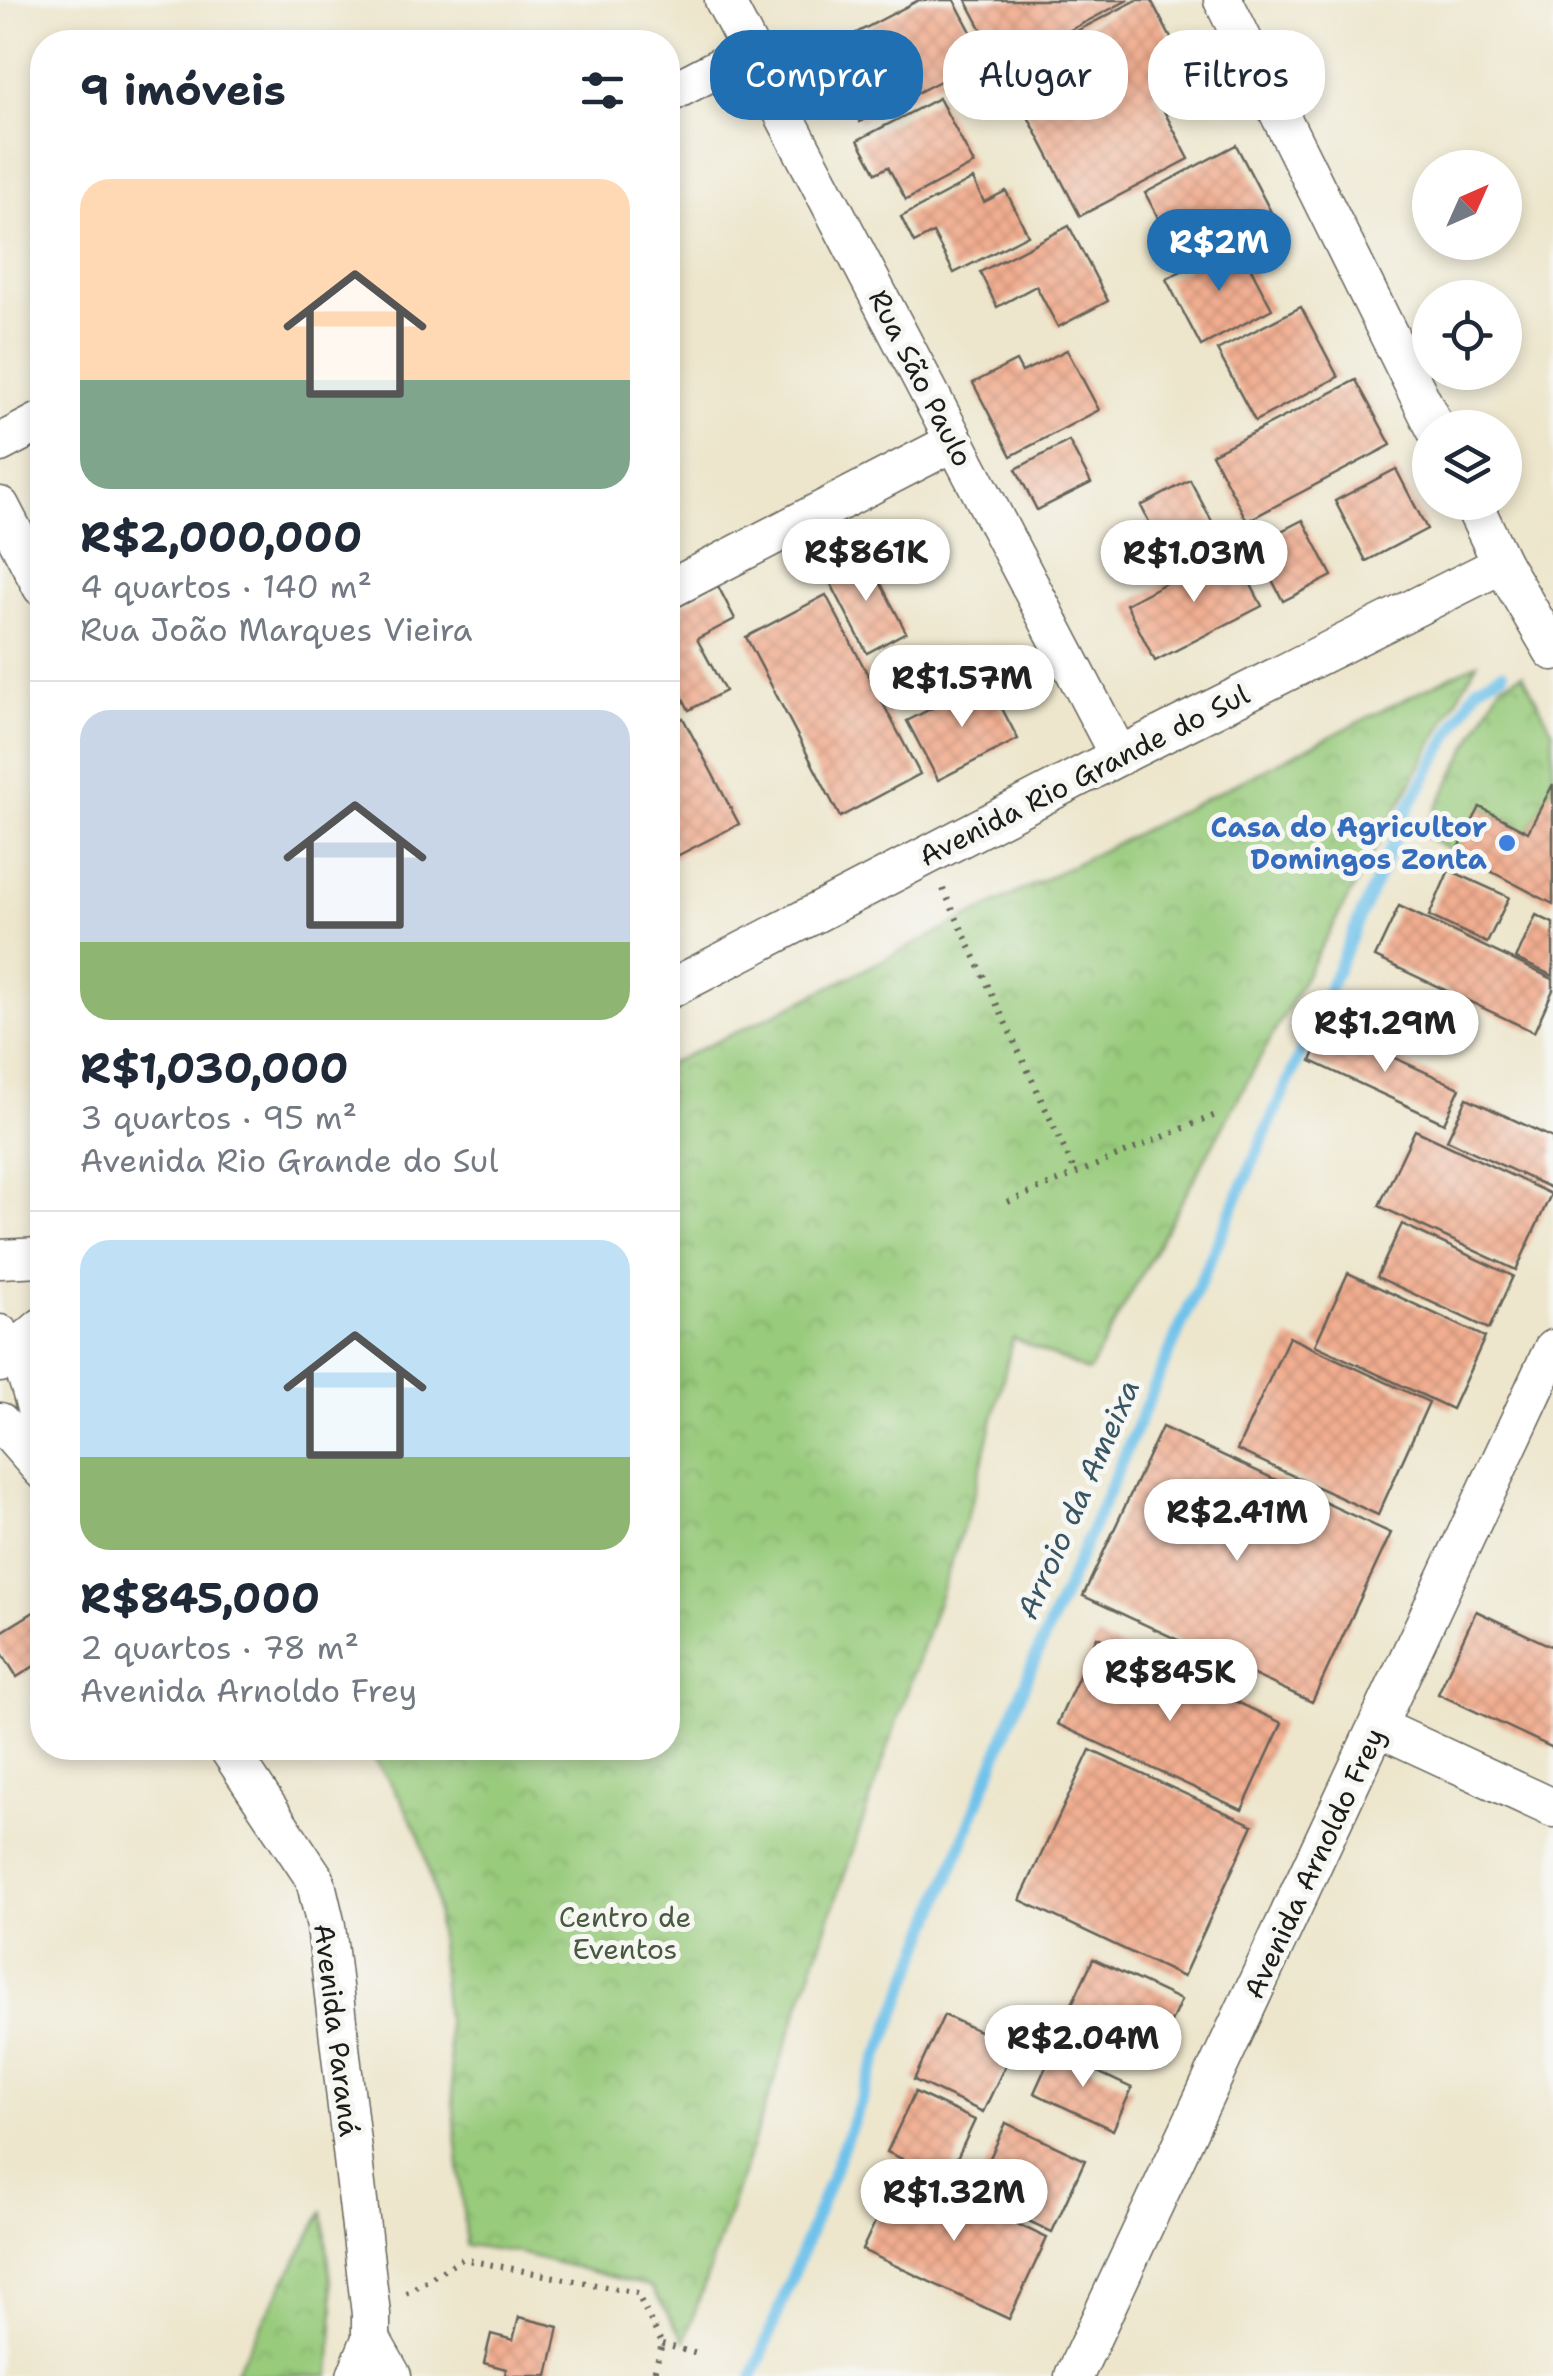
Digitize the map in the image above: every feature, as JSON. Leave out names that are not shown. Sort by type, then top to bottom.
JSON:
[{"type":"street","name":"Rua São Paulo","points":[[724,0],[739,30]]},
{"type":"street","points":[[1224,0],[1426,410]]},
{"type":"street","points":[[680,88],[710,72]]},
{"type":"street","name":"Rua São Paulo","points":[[786,120],[1119,756]]},
{"type":"street","points":[[0,443],[30,427]]},
{"type":"street","points":[[680,584],[954,442]]},
{"type":"street","points":[[0,506],[30,564]]},
{"type":"street","points":[[1481,520],[1553,651]]},
{"type":"street","name":"Avenida Rio Grande do Sul","points":[[680,984],[1119,756],[1502,564]]},
{"type":"street","points":[[0,1259],[30,1258]]},
{"type":"street","points":[[14,1344],[30,1378]]},
{"type":"street","name":"Avenida Arnoldo Frey","points":[[1074,2376],[1553,1349]]},
{"type":"street","points":[[0,1422],[30,1456]]},
{"type":"street","points":[[1378,1727],[1553,1808]]},
{"type":"street","name":"Avenida Paraná","points":[[236,1760],[315,1879],[326,1926],[371,2326],[392,2376]]},
{"type":"street","name":"Avenida Paraná","points":[[356,2376],[371,2326]]},
{"type":"path","points":[[927,855],[1076,1174]]},
{"type":"path","points":[[1008,1202],[1220,1113]]},
{"type":"path","points":[[371,2326],[462,2259],[637,2294],[662,2344],[653,2376]]},
{"type":"path","points":[[662,2344],[700,2355]]},
{"type":"green space","name":"Centro de Eventos","points":[[1477,663],[1088,1372],[1013,1338],[974,1496],[685,2341],[651,2287],[515,2252],[466,2245],[435,1896],[420,1838],[401,1799],[375,1760],[680,1760],[680,1058]]},
{"type":"green space","points":[[1523,674],[1553,731],[1553,786],[1528,832],[1481,807],[1456,853],[1422,835],[1501,684]]},
{"type":"green space","points":[[323,2212],[334,2308],[330,2376],[233,2376]]},
{"type":"building","points":[[919,0],[954,0],[970,30],[943,30],[943,80],[923,90],[923,30],[862,30]]},
{"type":"building","points":[[966,0],[1128,0],[1070,30],[982,30]]},
{"type":"building","points":[[1137,0],[1151,0],[1167,30],[1148,30],[1148,120],[1169,120],[1189,159],[1080,216],[1030,120],[1128,120],[1128,30],[1079,30]]},
{"type":"building","points":[[939,98],[943,120],[951,120],[974,164],[906,200],[888,167],[876,173],[858,140],[897,120],[923,120],[923,106]]},
{"type":"building","points":[[1236,145],[1273,216],[1201,254],[1191,235],[1172,244],[1145,193]]},
{"type":"building","points":[[973,179],[984,202],[1006,191],[1028,235],[954,273],[933,233],[914,243],[901,217]]},
{"type":"building","points":[[1069,226],[1108,301],[1058,327],[1036,286],[997,307],[980,272]]},
{"type":"building","points":[[1237,242],[1272,309],[1201,346],[1166,279]]},
{"type":"building","points":[[1301,307],[1338,377],[1255,421],[1217,350]]},
{"type":"building","points":[[1067,350],[1099,410],[1011,456],[973,383],[1016,361],[1022,372]]},
{"type":"building","points":[[1356,380],[1391,445],[1247,521],[1212,454]]},
{"type":"building","points":[[1069,441],[1091,483],[1037,510],[1016,469]]},
{"type":"building","points":[[1396,469],[1412,500],[1412,520],[1422,520],[1427,529],[1366,561],[1335,501]]},
{"type":"building","points":[[1190,480],[1217,531],[1167,557],[1141,506]]},
{"type":"building","points":[[1303,520],[1332,576],[1283,601],[1254,545]]},
{"type":"building","points":[[1232,548],[1262,606],[1155,661],[1126,604]]},
{"type":"building","points":[[866,555],[906,632],[867,653],[827,576]]},
{"type":"building","points":[[718,586],[735,619],[697,639],[725,691],[689,710],[680,692],[680,606]]},
{"type":"building","points":[[826,595],[920,774],[840,817],[746,637]]},
{"type":"building","points":[[987,680],[1018,739],[938,780],[907,721]]},
{"type":"building","points":[[683,718],[739,824],[680,854]]},
{"type":"building","name":"Casa do Agricultor Domingos Zonta","points":[[1553,784],[1553,904],[1456,853],[1480,807],[1528,832]]},
{"type":"building","points":[[1449,870],[1509,897],[1487,943],[1429,916]]},
{"type":"building","points":[[1399,906],[1553,979],[1553,990],[1534,1032],[1375,957]]},
{"type":"building","points":[[1536,915],[1553,923],[1553,976],[1516,959]]},
{"type":"building","points":[[1326,1026],[1460,1088],[1444,1123],[1311,1061]]},
{"type":"building","points":[[1467,1098],[1553,1138],[1553,1189],[1447,1140]]},
{"type":"building","points":[[1415,1130],[1551,1194],[1516,1270],[1379,1206]]},
{"type":"building","points":[[1402,1224],[1513,1276],[1489,1329],[1377,1277]]},
{"type":"building","points":[[1348,1273],[1485,1337],[1452,1409],[1315,1345]]},
{"type":"building","points":[[1289,1337],[1429,1402],[1378,1515],[1237,1450]]},
{"type":"building","points":[[1162,1427],[1391,1533],[1312,1702],[1083,1596]]},
{"type":"building","points":[[1476,1611],[1553,1647],[1553,1748],[1438,1694]]},
{"type":"building","points":[[30,1614],[30,1669],[17,1677],[0,1650],[0,1633]]},
{"type":"building","points":[[1097,1637],[1282,1723],[1242,1810],[1057,1724]]},
{"type":"building","points":[[1090,1750],[1253,1825],[1183,1977],[1020,1900]]},
{"type":"building","points":[[1093,1959],[1181,2000],[1154,2060],[1065,2019]]},
{"type":"building","points":[[944,2015],[1014,2047],[983,2112],[914,2080]]},
{"type":"building","points":[[1053,2051],[1132,2088],[1113,2130],[1034,2093]]},
{"type":"building","points":[[915,2092],[975,2120],[947,2180],[887,2152]]},
{"type":"building","points":[[1006,2123],[1085,2160],[1052,2232],[973,2195]]},
{"type":"building","points":[[900,2168],[1047,2238],[1009,2319],[862,2250]]},
{"type":"building","points":[[519,2317],[559,2327],[548,2376],[505,2376],[506,2369],[484,2363],[491,2334],[513,2340]]},
{"type":"waterway","name":"Arroio da Ameixa","points":[[753,2376],[1031,1668],[1409,806],[1478,686],[1503,673]]},
{"type":"place","name":"Casa do Agricultor Domingos Zonta","points":[[1507,843]]}]
